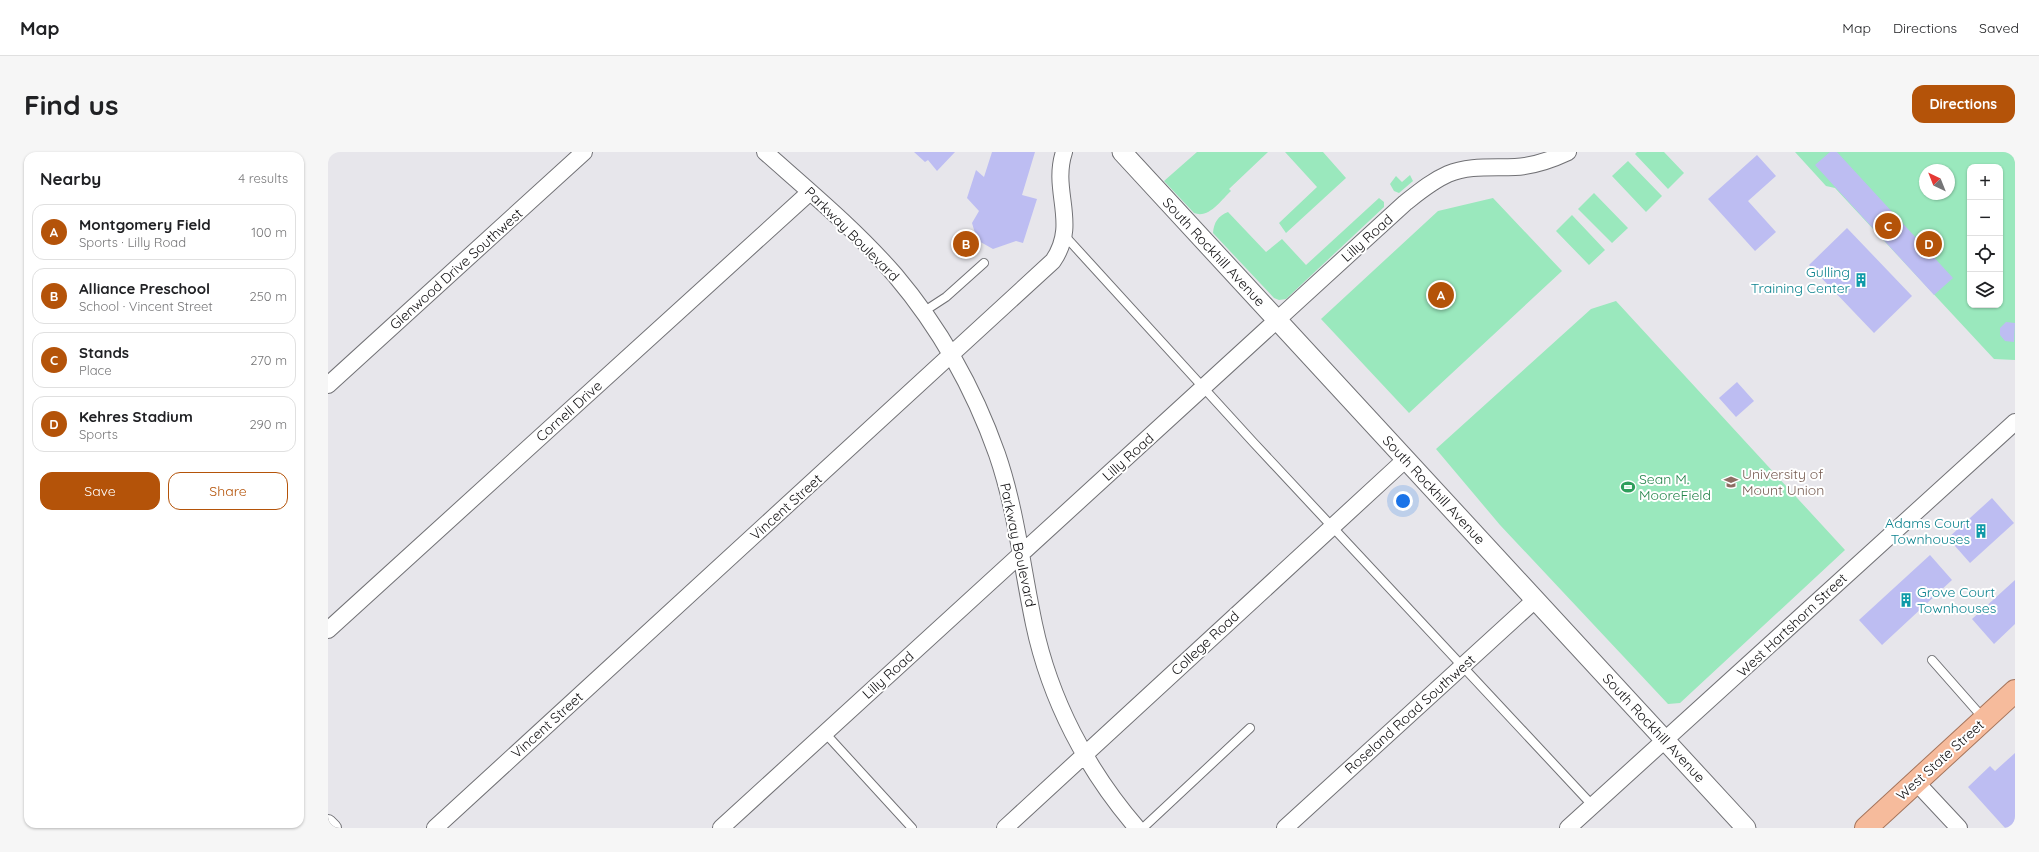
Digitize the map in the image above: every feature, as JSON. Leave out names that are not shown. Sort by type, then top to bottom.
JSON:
[{"type":"highway","name":"West State Street","points":[[1866,828],[2015,691]]},
{"type":"street","name":"Glenwood Drive Southwest","points":[[328,386],[584,152]]},
{"type":"street","name":"Parkway Boulevard","points":[[765,152],[810,192],[895,275],[923,312],[951,356],[982,415],[997,453],[1012,503],[1034,626],[1043,659],[1061,708],[1085,755],[1105,788],[1137,828]]},
{"type":"street","name":"Vincent Street","points":[[435,828],[1053,261],[1060,252],[1065,236],[1065,216],[1060,176],[1064,152]]},
{"type":"street","name":"South Rockhill Avenue","points":[[1122,152],[1746,828]]},
{"type":"street","name":"Lilly Road","points":[[721,828],[1427,185],[1449,174],[1465,170],[1486,167],[1531,165],[1568,152]]},
{"type":"street","name":"Cornell Drive","points":[[328,630],[810,192]]},
{"type":"street","name":"West Hartshorn Street","points":[[1568,828],[1666,741],[2015,422]]},
{"type":"street","name":"College Road","points":[[1005,828],[1406,459]]},
{"type":"street","name":"Roseland Road Southwest","points":[[1285,828],[1536,599]]},
{"type":"street","points":[[1916,782],[1959,828]]},
{"type":"street","points":[[328,823],[333,828]]},
{"type":"lane","points":[[1065,236],[1462,667],[1593,806]]},
{"type":"lane","points":[[923,312],[946,297],[984,263]]},
{"type":"lane","points":[[1932,660],[1984,719]]},
{"type":"lane","points":[[1144,828],[1250,728]]},
{"type":"lane","points":[[825,733],[912,828]]},
{"type":"green space","points":[[1197,152],[1268,152],[1229,189],[1231,191],[1214,208],[1205,213],[1199,214],[1194,213],[1164,181]]},
{"type":"green space","points":[[1285,152],[1323,152],[1346,178],[1286,233],[1279,223],[1317,187]]},
{"type":"green space","points":[[1637,152],[1664,152],[1684,173],[1668,189],[1635,154]]},
{"type":"green space","points":[[1795,152],[2015,152],[2015,360],[1994,359],[1835,188],[1826,186]]},
{"type":"green space","points":[[1628,161],[1662,196],[1646,212],[1612,176]]},
{"type":"green space","points":[[1410,175],[1413,181],[1399,193],[1394,191],[1390,184],[1396,176],[1402,182]]},
{"type":"green space","points":[[1594,193],[1628,228],[1612,243],[1578,209]]},
{"type":"green space","points":[[1379,198],[1384,202],[1384,207],[1286,299],[1279,300],[1274,298],[1213,233],[1217,220],[1228,212],[1266,252],[1282,239],[1306,265]]},
{"type":"green space","points":[[1493,198],[1562,271],[1409,413],[1321,319],[1438,211]]},
{"type":"green space","points":[[1572,215],[1605,250],[1589,265],[1556,231]]},
{"type":"green space","name":"Sean M. MooreField","points":[[1616,301],[1845,550],[1680,703],[1668,704],[1500,525],[1436,449],[1591,309]]},
{"type":"building","points":[[914,152],[955,152],[937,171],[928,160],[925,162]]},
{"type":"building","points":[[992,152],[1035,152],[1022,195],[1037,199],[1023,243],[1016,241],[993,249],[977,240],[972,223],[979,211],[967,198],[976,170],[984,177]]},
{"type":"building","points":[[1830,152],[1837,152],[1953,278],[1934,295],[1815,165]]},
{"type":"building","points":[[1757,155],[1776,176],[1748,201],[1776,232],[1755,251],[1708,199]]},
{"type":"building","name":"Gulling Training Center","points":[[1847,228],[1912,296],[1874,333],[1809,265]]},
{"type":"building","points":[[2006,322],[2015,323],[2014,342],[2005,341],[2000,335],[2000,328]]},
{"type":"building","points":[[1737,382],[1754,401],[1736,417],[1719,398]]},
{"type":"building","name":"Adams Court Townhouses","points":[[1992,498],[2014,523],[1970,563],[1948,538]]},
{"type":"building","name":"Grove Court Townhouses","points":[[1930,555],[1952,580],[1882,645],[1859,620]]},
{"type":"building","points":[[2015,580],[2015,624],[1994,644],[1972,619]]},
{"type":"building","points":[[2015,753],[2015,828],[2005,828],[1968,787],[1990,766],[1995,771]]},
{"type":"place","name":"Stands","points":[[1888,226]]},
{"type":"place","name":"Alliance Preschool","points":[[966,244]]},
{"type":"place","name":"Kehres Stadium","points":[[1929,244]]},
{"type":"place","name":"Gulling Training Center","points":[[1861,280]]},
{"type":"place","name":"Montgomery Field","points":[[1441,295]]},
{"type":"place","name":"University of Mount Union","points":[[1731,482]]},
{"type":"place","name":"Sean M. MooreField","points":[[1628,487]]},
{"type":"place","name":"Adams Court Townhouses","points":[[1981,531]]},
{"type":"place","name":"Grove Court Townhouses","points":[[1906,600]]}]
